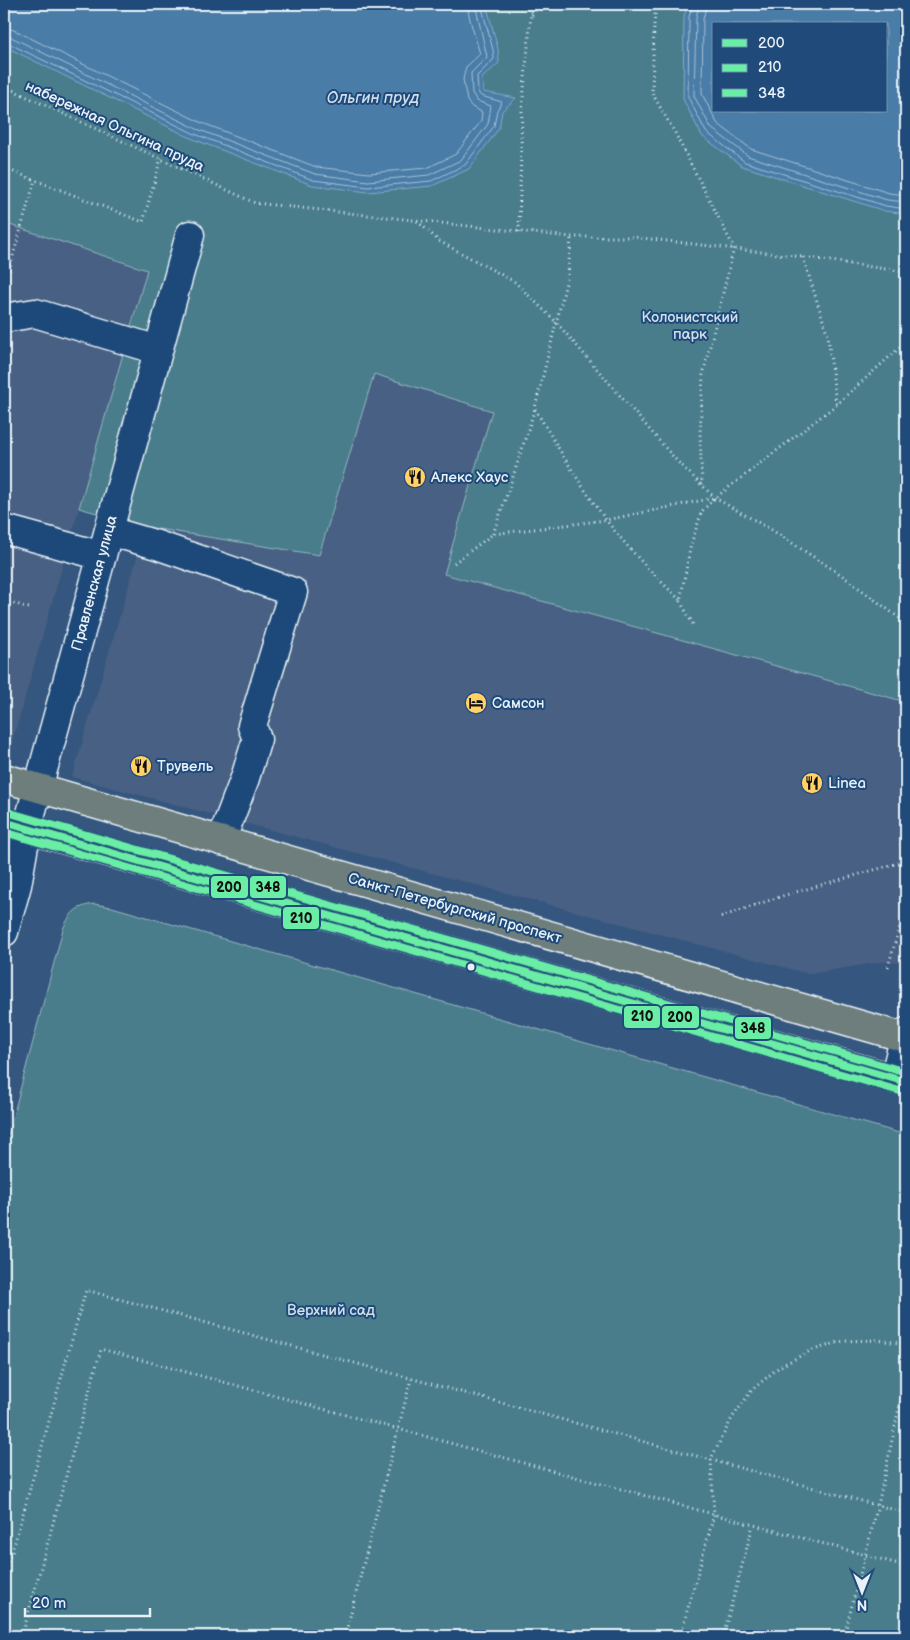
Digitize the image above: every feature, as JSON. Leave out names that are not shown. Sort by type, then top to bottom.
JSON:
[{"type":"main road","name":"Санкт-Петербургский проспект","points":[[4,778],[906,1036]]},
{"type":"main road","points":[[15,825],[900,1080]]},
{"type":"street","name":"Правленская улица","points":[[4,932],[16,885],[15,825],[38,788],[190,235]]},
{"type":"street","points":[[4,318],[35,313],[158,350]]},
{"type":"street","points":[[4,529],[105,543],[157,544],[293,592],[252,726],[257,739],[245,778],[221,841]]},
{"type":"street","points":[[900,1080],[906,1036]]},
{"type":"path","points":[[519,232],[522,110],[531,15],[530,4]]},
{"type":"path","points":[[531,15],[539,4]]},
{"type":"path","points":[[656,4],[652,93],[675,133],[734,248],[703,375],[700,433],[702,485]]},
{"type":"path","name":"набережная Ольгина пруда","points":[[4,86],[255,203],[571,237],[634,237],[803,256],[906,272]]},
{"type":"path","points":[[4,168],[143,222],[161,158]]},
{"type":"path","points":[[4,288],[35,180]]},
{"type":"path","points":[[416,220],[438,240],[515,282],[557,323],[676,460],[715,498],[772,530],[840,574],[906,623]]},
{"type":"path","points":[[493,534],[535,408],[568,275],[571,237]]},
{"type":"path","points":[[803,256],[828,336],[836,405]]},
{"type":"path","points":[[680,601],[691,544],[702,511],[715,498],[836,405],[906,342]]},
{"type":"path","points":[[535,408],[565,459],[606,520],[641,562],[680,601],[693,624]]},
{"type":"path","points":[[454,563],[493,534],[606,520],[715,498]]},
{"type":"path","points":[[4,600],[32,608]]},
{"type":"path","points":[[721,917],[782,896],[906,861]]},
{"type":"path","points":[[888,967],[906,905]]},
{"type":"path","points":[[4,1581],[86,1290],[906,1513]]},
{"type":"path","points":[[680,1636],[714,1515],[711,1459],[732,1418],[752,1390],[779,1367],[810,1351],[843,1341],[878,1340],[906,1344]]},
{"type":"path","points":[[22,1636],[102,1349],[906,1566]]},
{"type":"path","points":[[844,1636],[878,1505],[906,1376]]},
{"type":"path","points":[[345,1636],[411,1379]]},
{"type":"path","points":[[723,1636],[753,1525]]},
{"type":"shaded area","points":[[4,223],[147,270],[10,750],[4,748]]},
{"type":"shaded area","points":[[374,373],[492,411],[444,574],[906,702],[906,955],[904,963],[880,962],[809,974],[72,777],[146,527],[319,555]]},
{"type":"green space","name":"Колонистский парк","points":[[4,4],[906,4],[906,702],[444,574],[492,411],[374,374],[319,555],[146,527],[79,508],[147,270],[4,223]]},
{"type":"green space","name":"Верхний сад","points":[[94,904],[112,907],[906,1135],[906,1636],[4,1636],[4,1150],[63,929],[74,911]]},
{"type":"water","name":"Ольгин пруд","points":[[4,4],[486,4],[498,49],[499,63],[482,78],[483,92],[516,98],[502,111],[499,128],[469,169],[432,186],[368,192],[312,185],[193,139],[4,46]]},
{"type":"water","points":[[688,4],[906,4],[906,214],[885,211],[742,166],[702,136],[683,99],[684,16]]},
{"type":"transit line","name":"348","points":[[7,812],[906,1072]]},
{"type":"transit line","name":"200","points":[[4,822],[906,1082]]},
{"type":"transit line","name":"210","points":[[4,832],[903,1092]]},
{"type":"place","name":"Алекс Хаус","points":[[415,477]]},
{"type":"place","name":"Самсон","points":[[476,703]]},
{"type":"place","name":"Трувель","points":[[141,766]]},
{"type":"place","name":"Linea","points":[[812,783]]}]
